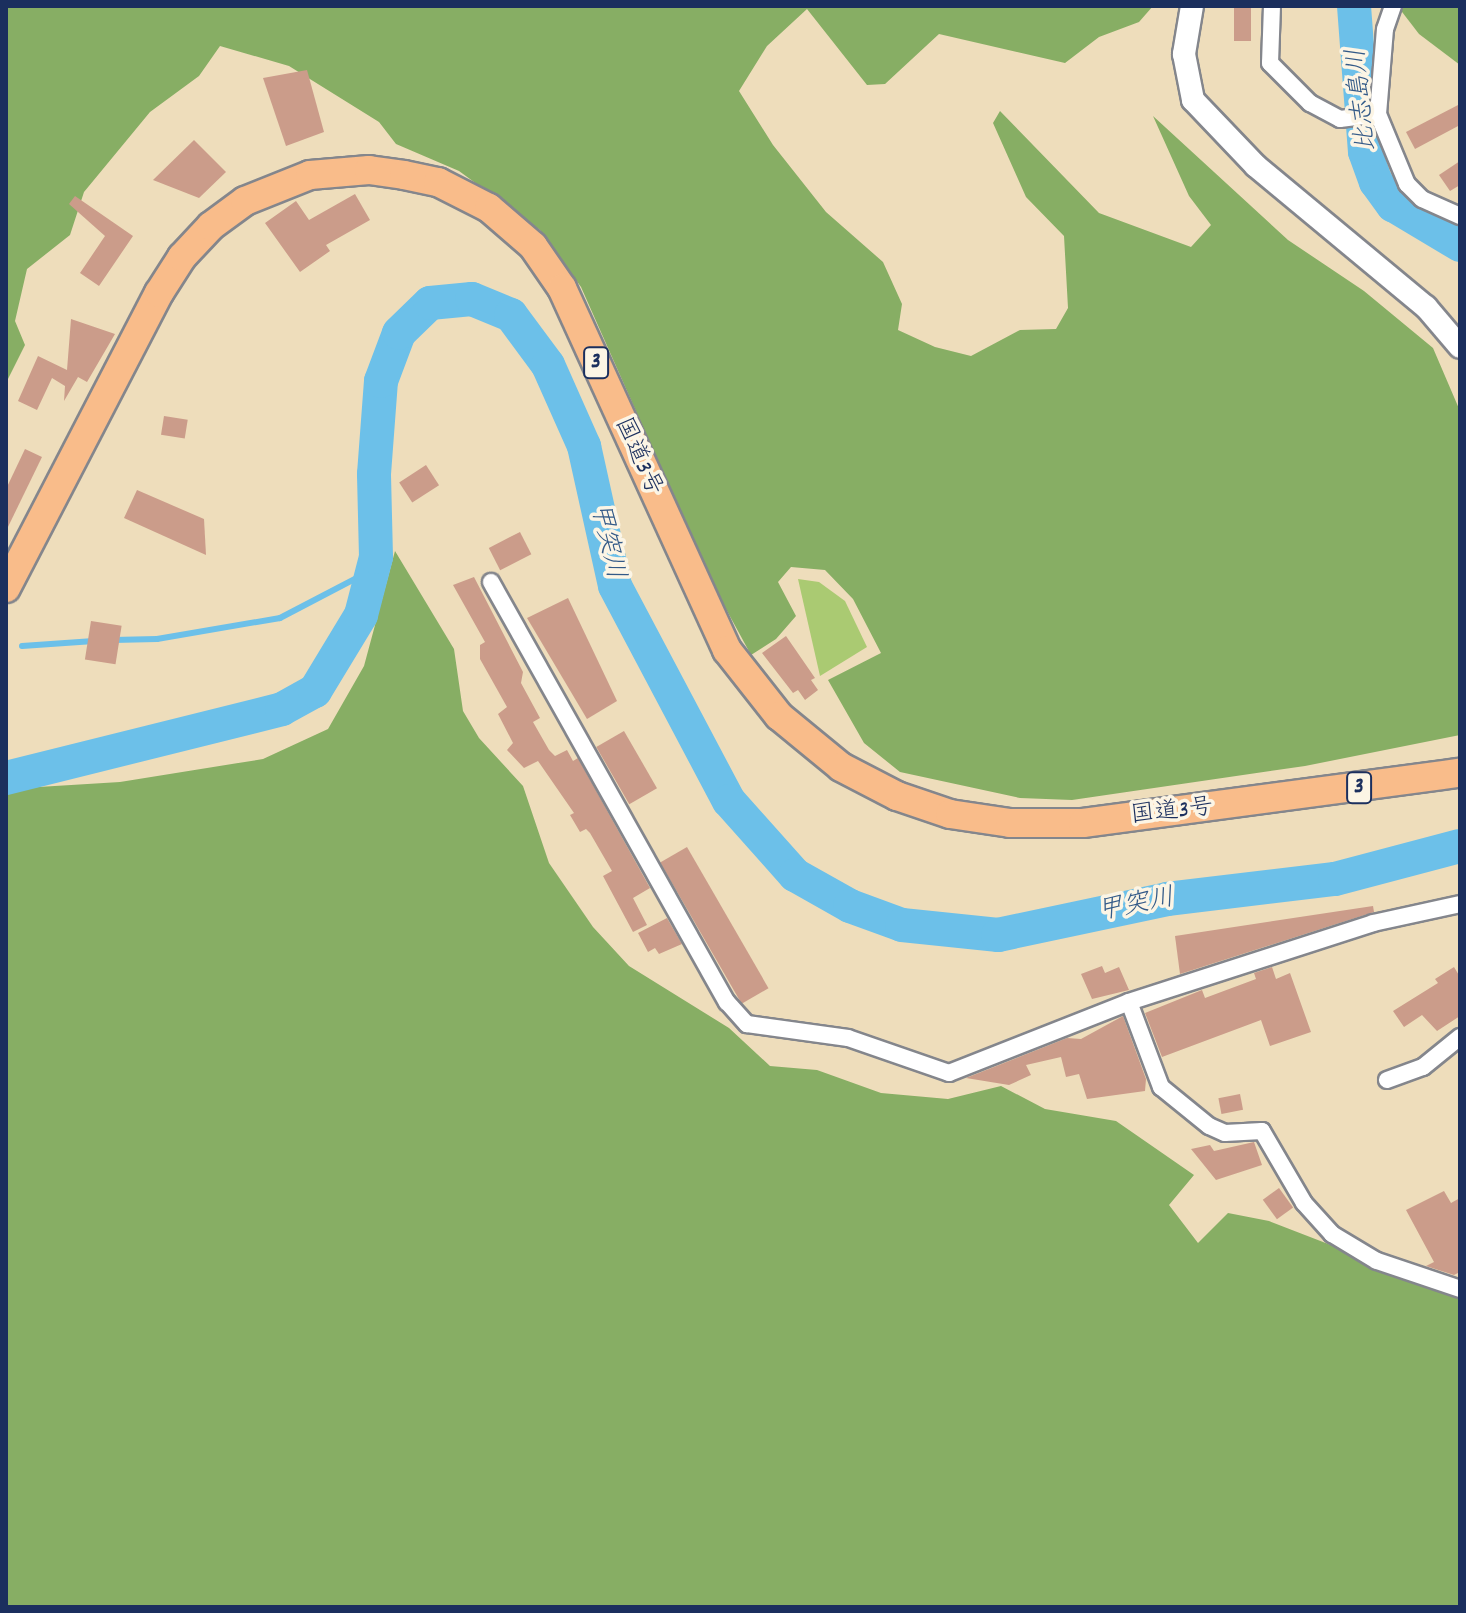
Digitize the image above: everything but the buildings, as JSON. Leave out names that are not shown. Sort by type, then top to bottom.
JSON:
[{"type":"highway","name":"国道3号","points":[[6,588],[159,293],[182,257],[211,226],[245,201],[310,175],[369,170],[438,182],[477,201],[533,246],[562,288],[727,650],[779,716],[841,767],[897,796],[950,814],[1010,823],[1083,823],[1460,773]]},
{"type":"street","points":[[1192,6],[1184,54],[1193,100],[1256,166],[1426,307],[1460,347]]},
{"type":"street","points":[[1272,6],[1270,63],[1310,103],[1340,119],[1378,114]]},
{"type":"street","points":[[1393,6],[1385,29],[1378,114],[1407,184],[1422,199],[1460,216]]},
{"type":"street","points":[[491,582],[719,988],[747,1024],[848,1038],[949,1073],[1129,1002],[1373,923],[1460,904]]},
{"type":"street","points":[[1129,1002],[1161,1087],[1209,1126],[1225,1133],[1262,1131],[1304,1203],[1332,1234],[1377,1261],[1460,1289]]},
{"type":"street","points":[[1387,1080],[1423,1067],[1460,1037]]},
{"type":"green space","points":[[6,6],[1153,6],[1139,22],[1099,37],[1065,63],[939,34],[885,84],[867,85],[807,9],[767,46],[739,91],[773,145],[826,212],[883,262],[902,304],[898,330],[935,347],[971,356],[1020,330],[1056,329],[1068,308],[1064,236],[1026,197],[993,123],[1000,111],[1099,213],[1191,247],[1211,225],[1189,196],[1153,116],[1288,240],[1364,291],[1433,348],[1460,411],[1460,735],[1305,766],[1072,800],[1020,798],[900,772],[864,743],[828,680],[881,653],[853,599],[825,570],[791,567],[778,582],[796,616],[776,639],[751,655],[713,585],[581,287],[540,230],[459,171],[396,144],[379,122],[289,66],[220,46],[199,76],[150,112],[84,192],[70,235],[27,269],[15,321],[25,345],[6,383]]},
{"type":"green space","points":[[1460,6],[1460,65],[1419,34],[1399,8]]},
{"type":"green space","points":[[395,551],[454,649],[463,711],[479,738],[523,786],[549,863],[593,927],[629,966],[729,1028],[770,1066],[817,1070],[881,1093],[948,1099],[1001,1086],[1045,1109],[1116,1121],[1194,1175],[1169,1205],[1198,1243],[1228,1213],[1269,1221],[1460,1295],[1460,1607],[6,1607],[6,789],[120,782],[263,759],[328,729],[364,666]]},
{"type":"green space","points":[[798,579],[819,582],[845,601],[867,647],[820,676]]},
{"type":"waterway","name":"比志島川","points":[[1354,6],[1365,152],[1376,182],[1393,205],[1460,245]]},
{"type":"waterway","name":"甲突川","points":[[6,778],[282,709],[315,691],[361,615],[376,557],[374,474],[381,381],[399,333],[430,303],[472,299],[511,315],[548,365],[584,446],[615,586],[729,801],[795,875],[850,906],[902,925],[998,935],[1167,899],[1335,879],[1460,846]]},
{"type":"waterway","points":[[113,640],[157,639],[280,618],[372,570]]},
{"type":"waterway","points":[[22,646],[94,641]]}]
